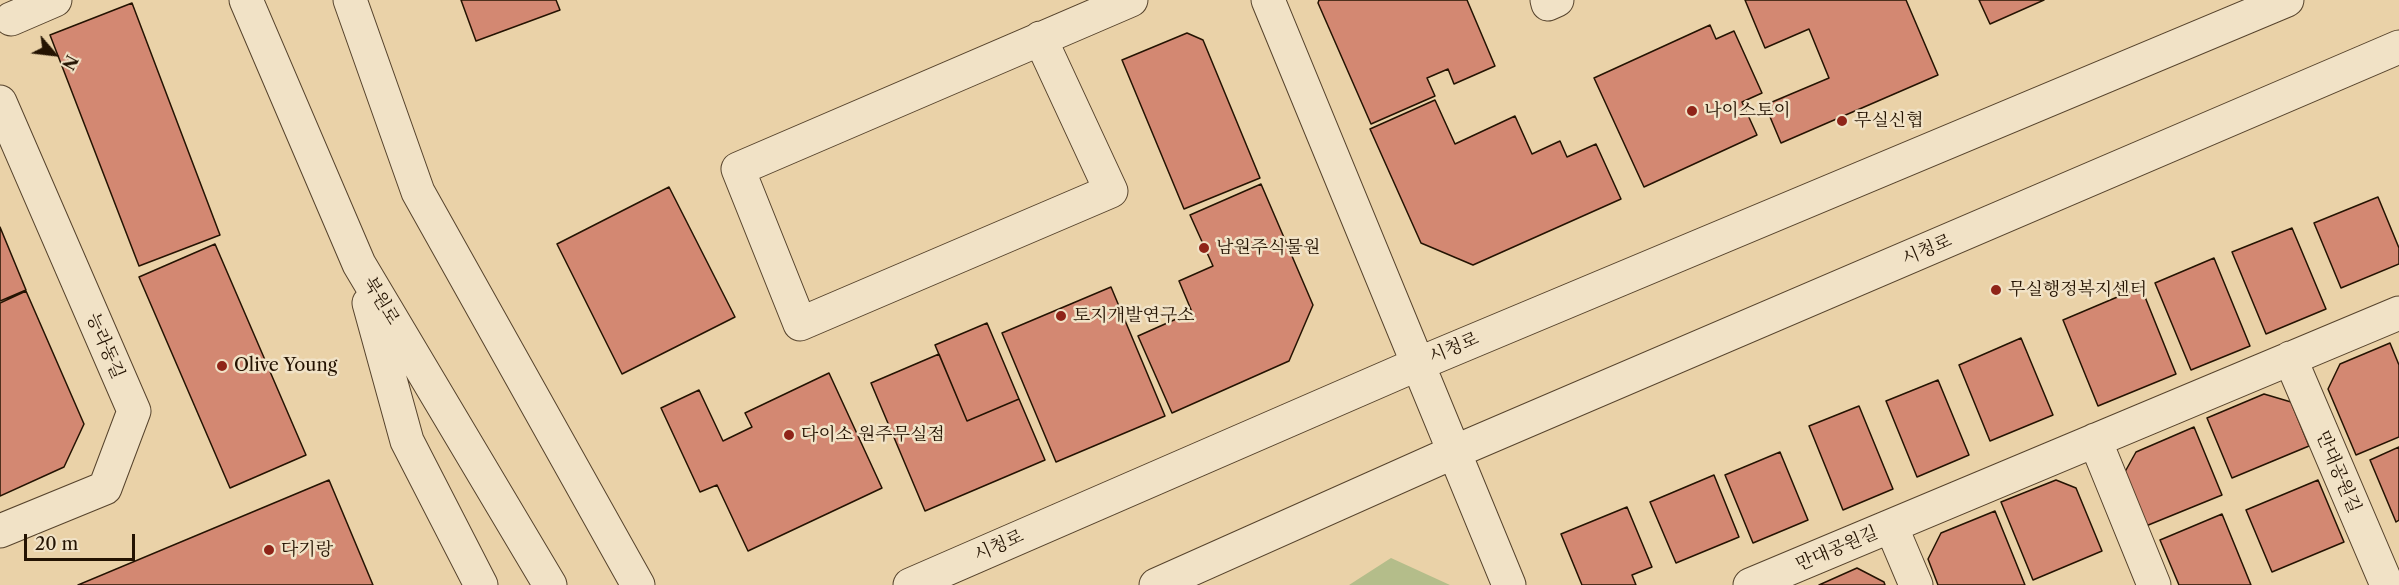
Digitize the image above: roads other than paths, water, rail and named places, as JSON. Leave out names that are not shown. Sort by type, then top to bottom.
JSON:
[{"type":"street","points":[[11,19],[55,0]]},
{"type":"street","name":"북원로","points":[[246,0],[359,264],[550,585]]},
{"type":"street","points":[[350,0],[418,192],[638,585]]},
{"type":"street","points":[[1040,38],[1111,191],[800,324],[738,169],[1040,38],[1131,0]]},
{"type":"street","name":"시청로","points":[[1268,0],[1418,364]]},
{"type":"street","points":[[1547,0],[1548,4],[1557,0]]},
{"type":"street","name":"시청로","points":[[910,585],[1418,364],[2287,0]]},
{"type":"street","name":"시청로","points":[[1156,585],[1454,452],[2399,47]]},
{"type":"street","name":"능라동길","points":[[0,102],[134,411],[105,488],[0,531]]},
{"type":"street","points":[[359,264],[407,441],[481,585]]},
{"type":"street","name":"만대공원길","points":[[1750,585],[2399,313]]},
{"type":"street","name":"만대공원길","points":[[2290,358],[2386,585]]},
{"type":"street","points":[[1418,364],[1509,585]]},
{"type":"street","points":[[2095,440],[2154,585]]},
{"type":"street","name":"만대공원길","points":[[1891,526],[1916,585]]},
{"type":"place","name":"나이스토이","points":[[1692,111]]},
{"type":"place","name":"무실신협","points":[[1842,121]]},
{"type":"place","name":"남원주식물원","points":[[1204,248]]},
{"type":"place","name":"무실행정복지센터","points":[[1996,290]]},
{"type":"place","name":"토지개발연구소","points":[[1061,316]]},
{"type":"place","name":"Olive Young","points":[[222,366]]},
{"type":"place","name":"다이소 원주무실점","points":[[789,435]]},
{"type":"place","name":"다기랑","points":[[269,550]]}]
